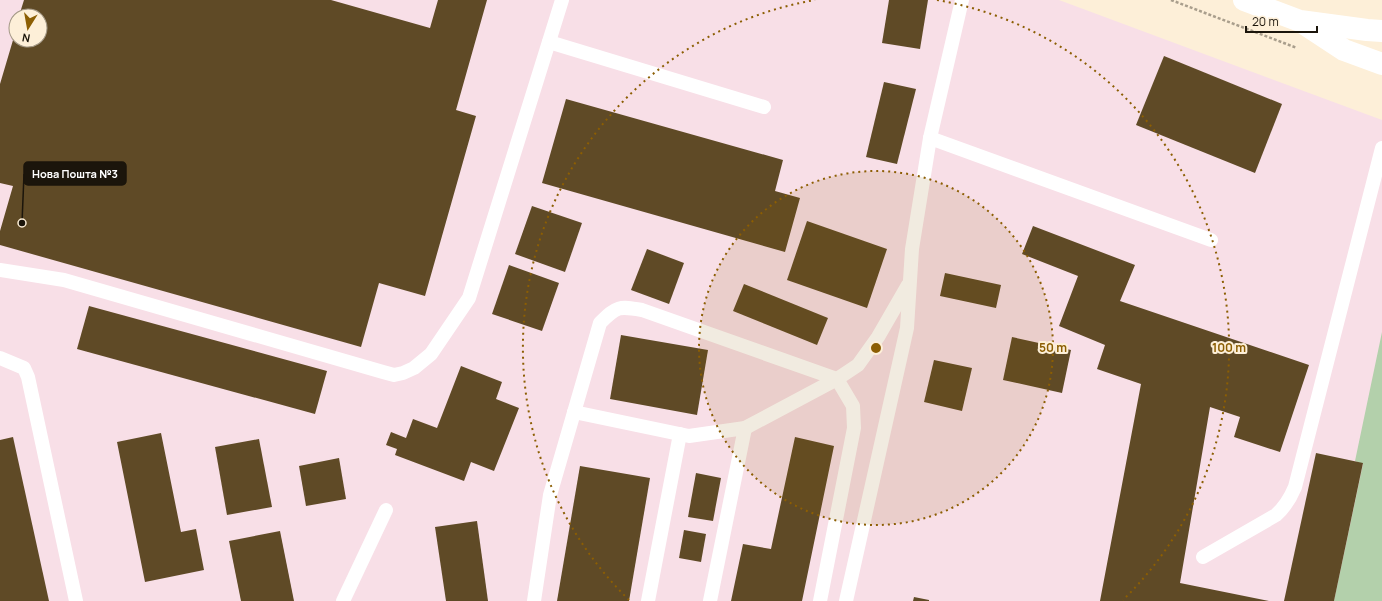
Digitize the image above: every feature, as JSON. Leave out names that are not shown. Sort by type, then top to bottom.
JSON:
[{"type":"street","points":[[1244,0],[1300,21],[1344,50],[1382,64]]},
{"type":"street","points":[[1300,21],[1367,30],[1382,30]]},
{"type":"lane","points":[[0,270],[64,280],[394,375],[414,368],[431,354],[469,298],[562,0]]},
{"type":"lane","points":[[846,601],[907,328],[912,250],[930,138],[962,0]]},
{"type":"lane","points":[[549,42],[764,107]]},
{"type":"lane","points":[[930,138],[1211,240]]},
{"type":"lane","points":[[1202,557],[1276,515],[1291,498],[1382,148]]},
{"type":"lane","points":[[574,412],[689,436],[745,428],[837,379],[858,365],[874,343],[909,283]]},
{"type":"lane","points":[[534,601],[550,495],[600,323],[614,310],[625,307],[642,310],[837,379],[853,406],[854,428],[820,601]]},
{"type":"lane","points":[[0,358],[24,368],[28,377],[76,601]]},
{"type":"lane","points":[[710,601],[745,428]]},
{"type":"lane","points":[[648,601],[680,434]]},
{"type":"lane","points":[[343,601],[386,510]]},
{"type":"path","points":[[1172,0],[1301,50]]},
{"type":"shaded area","points":[[0,0],[1059,0],[1382,120],[1382,601],[0,601]]},
{"type":"green space","points":[[1382,332],[1382,601],[1334,601],[1363,464],[1355,461]]},
{"type":"building","points":[[24,0],[331,0],[430,28],[438,0],[487,0],[456,110],[476,116],[425,296],[379,283],[361,347],[0,245],[0,231],[13,186],[0,183],[0,84],[11,48],[48,48],[48,8],[22,8]]},
{"type":"building","points":[[889,0],[928,0],[920,49],[882,43]]},
{"type":"building","points":[[1164,56],[1282,104],[1255,173],[1136,125]]},
{"type":"building","points":[[884,82],[916,89],[897,164],[866,157]]},
{"type":"building","points":[[566,99],[783,160],[775,191],[800,198],[785,252],[542,183]]},
{"type":"building","points":[[532,206],[582,223],[565,272],[515,254]]},
{"type":"building","points":[[807,221],[887,249],[867,308],[787,280]]},
{"type":"building","points":[[1033,226],[1135,265],[1120,301],[1309,365],[1280,452],[1234,437],[1240,417],[1210,407],[1180,583],[1269,601],[1100,601],[1141,384],[1097,369],[1105,345],[1059,326],[1078,276],[1022,254]]},
{"type":"building","points":[[647,249],[684,263],[669,304],[631,290]]},
{"type":"building","points":[[509,265],[559,283],[542,331],[492,314]]},
{"type":"building","points":[[945,273],[1001,285],[996,308],[940,296]]},
{"type":"building","points":[[744,284],[828,318],[817,345],[733,311]]},
{"type":"building","points":[[89,306],[327,371],[315,414],[77,349]]},
{"type":"building","points":[[621,335],[708,350],[697,415],[610,399]]},
{"type":"building","points":[[1012,337],[1071,350],[1062,393],[1003,380]]},
{"type":"building","points":[[934,360],[972,368],[962,411],[924,402]]},
{"type":"building","points":[[461,366],[502,382],[496,399],[519,408],[494,471],[471,462],[464,481],[395,455],[397,449],[386,445],[391,432],[406,438],[413,419],[437,428]]},
{"type":"building","points":[[161,433],[181,532],[196,529],[204,570],[145,582],[117,442]]},
{"type":"building","points":[[13,437],[49,601],[0,601],[0,440]]},
{"type":"building","points":[[795,437],[834,446],[802,601],[731,601],[743,544],[771,549]]},
{"type":"building","points":[[259,439],[272,507],[227,515],[215,447]]},
{"type":"building","points":[[1316,453],[1363,463],[1334,601],[1284,601]]},
{"type":"building","points":[[339,458],[346,499],[306,506],[299,466]]},
{"type":"building","points":[[580,466],[650,478],[629,601],[557,601]]},
{"type":"building","points":[[696,473],[721,478],[713,521],[688,517]]},
{"type":"building","points":[[477,521],[488,601],[446,601],[435,527]]},
{"type":"building","points":[[684,530],[706,534],[701,562],[679,558]]},
{"type":"building","points":[[280,531],[294,601],[241,601],[229,541]]},
{"type":"building","points":[[914,597],[929,600],[929,601],[913,601]]},
{"type":"place","name":"Нова Пошта №3","points":[[22,223]]}]
